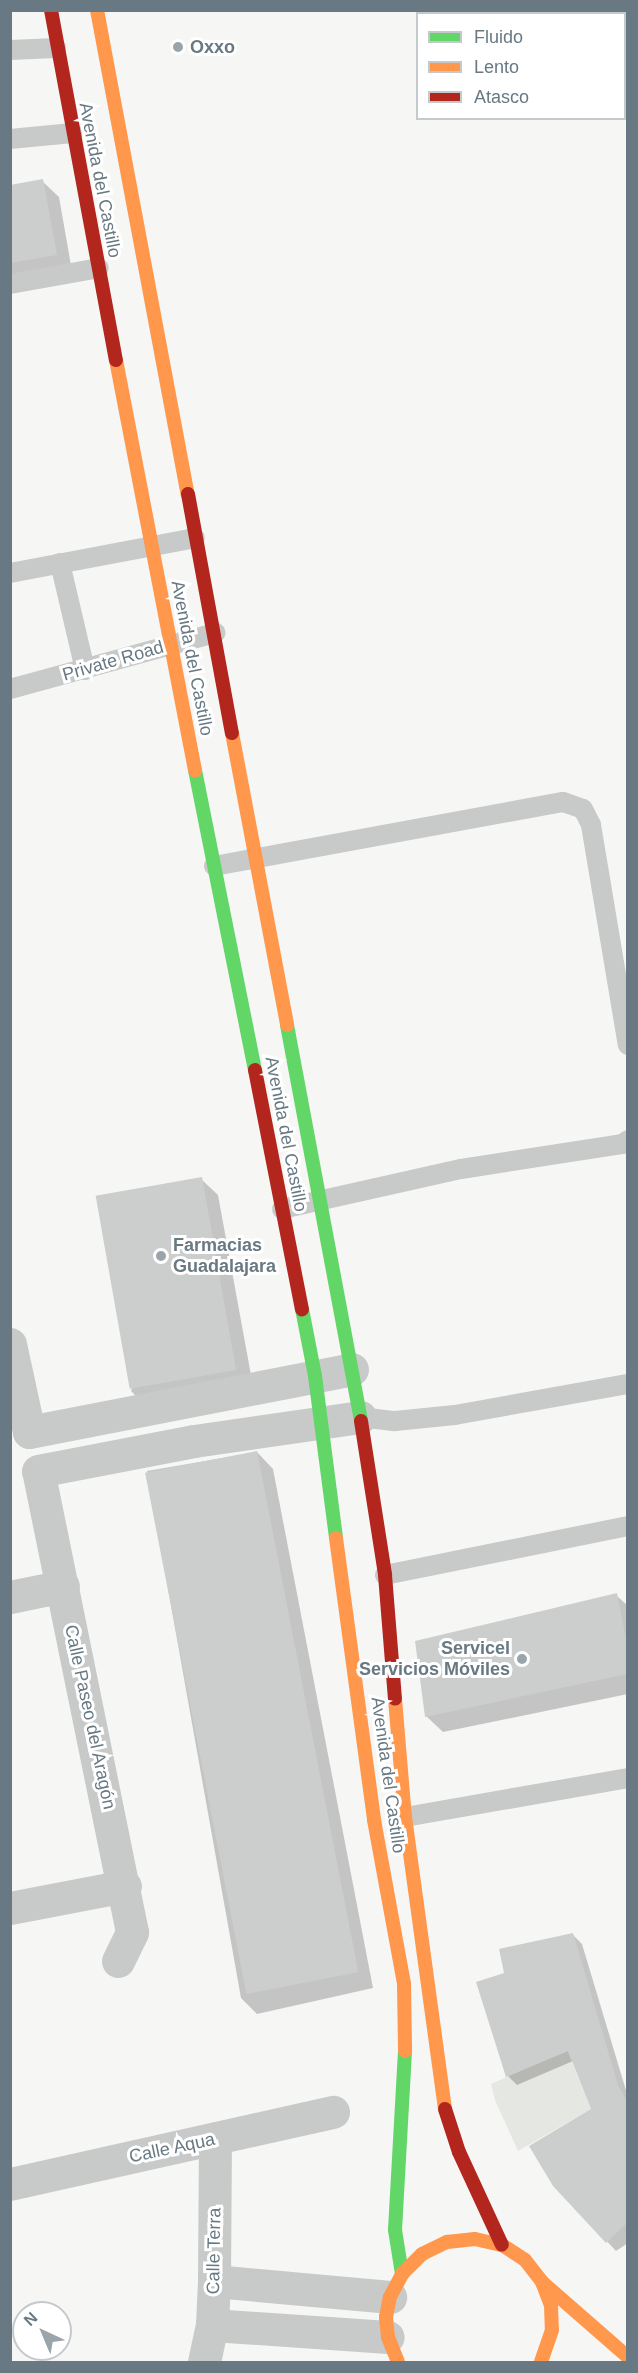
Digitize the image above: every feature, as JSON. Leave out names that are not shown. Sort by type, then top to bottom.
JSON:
[{"type":"main road","name":"Avenida del Castillo","points":[[51,10],[56,48],[151,546],[315,1376],[390,1818],[446,2110],[459,2152],[502,2245]]},
{"type":"main road","name":"Avenida del Castillo","points":[[97,10],[321,1200],[352,1369],[385,1575],[390,1818],[406,2030],[395,2230],[396,2286],[391,2353]]},
{"type":"main road","points":[[396,2286],[422,2254],[447,2242],[475,2239],[502,2245],[525,2260],[543,2282],[627,2357]]},
{"type":"main road","points":[[541,2362],[552,2330],[551,2306],[543,2282]]},
{"type":"street","points":[[10,1344],[28,1432],[352,1369]]},
{"type":"street","points":[[92,1419],[99,1459],[360,1417]]},
{"type":"street","name":"Calle Paseo del Aragón","points":[[99,1459],[38,1471],[132,1932],[118,1961]]},
{"type":"street","points":[[10,1597],[63,1586]]},
{"type":"street","points":[[10,1908],[124,1886]]},
{"type":"street","name":"Calle Aqua","points":[[10,2184],[333,2112]]},
{"type":"street","name":"Calle Terra","points":[[204,2362],[212,2325],[215,2139]]},
{"type":"street","points":[[214,2281],[396,2286]]},
{"type":"street","points":[[212,2325],[391,2353]]},
{"type":"lane","points":[[10,50],[56,48]]},
{"type":"lane","points":[[10,139],[73,133]]},
{"type":"lane","points":[[10,284],[99,268]]},
{"type":"lane","points":[[10,573],[195,538]]},
{"type":"lane","points":[[60,563],[85,670]]},
{"type":"lane","name":"Private Road","points":[[10,689],[215,633]]},
{"type":"lane","points":[[214,866],[563,802],[583,809],[591,825],[627,1045]]},
{"type":"lane","points":[[282,1209],[385,1186],[627,1140]]},
{"type":"lane","points":[[360,1417],[395,1421],[455,1415],[627,1384]]},
{"type":"lane","points":[[385,1575],[627,1526]]},
{"type":"lane","points":[[390,1818],[627,1778]]},
{"type":"shaded area","points":[[567,2050],[591,2109],[518,2151],[495,2100],[491,2084]]},
{"type":"building","points":[[43,179],[57,255],[10,263],[10,185]]},
{"type":"building","name":"Farmacias Guadalajara","points":[[202,1177],[236,1370],[130,1389],[96,1196]]},
{"type":"building","points":[[257,1451],[358,1972],[246,1994],[145,1473]]},
{"type":"building","name":"Servicel Servicios Móviles","points":[[617,1593],[627,1644],[627,1674],[425,1717],[415,1641]]},
{"type":"building","points":[[573,1933],[618,2085],[627,2101],[627,2223],[606,2243],[553,2186],[529,2146],[591,2109],[568,2051],[506,2077],[476,1982],[504,1973],[499,1949]]},
{"type":"traffic: fast","points":[[195,770],[255,1070]]},
{"type":"traffic: fast","points":[[287,1025],[361,1421]]},
{"type":"traffic: fast","points":[[302,1309],[315,1376],[336,1538]]},
{"type":"traffic: fast","points":[[402,2274],[395,2230],[405,2051]]},
{"type":"traffic: slow","points":[[97,10],[188,494]]},
{"type":"traffic: slow","points":[[116,360],[195,770]]},
{"type":"traffic: slow","points":[[232,733],[287,1025]]},
{"type":"traffic: slow","points":[[336,1538],[374,1820],[404,1984],[405,2051]]},
{"type":"traffic: slow","points":[[395,1699],[405,1817],[445,2109]]},
{"type":"traffic: slow","points":[[398,2362],[388,2337],[386,2317],[390,2297],[402,2274],[422,2254],[447,2242],[475,2239],[502,2245],[525,2260],[542,2282],[551,2305],[552,2330],[541,2362]]},
{"type":"traffic: slow","points":[[542,2282],[628,2357]]},
{"type":"traffic: jam","points":[[51,10],[116,360]]},
{"type":"traffic: jam","points":[[188,494],[232,733]]},
{"type":"traffic: jam","points":[[255,1070],[302,1309]]},
{"type":"traffic: jam","points":[[361,1421],[385,1575],[395,1699]]},
{"type":"traffic: jam","points":[[445,2109],[459,2152],[502,2245]]},
{"type":"place","name":"Oxxo","points":[[178,47]]},
{"type":"place","name":"Farmacias Guadalajara","points":[[161,1256]]},
{"type":"place","name":"Servicel Servicios Móviles","points":[[522,1659]]}]
